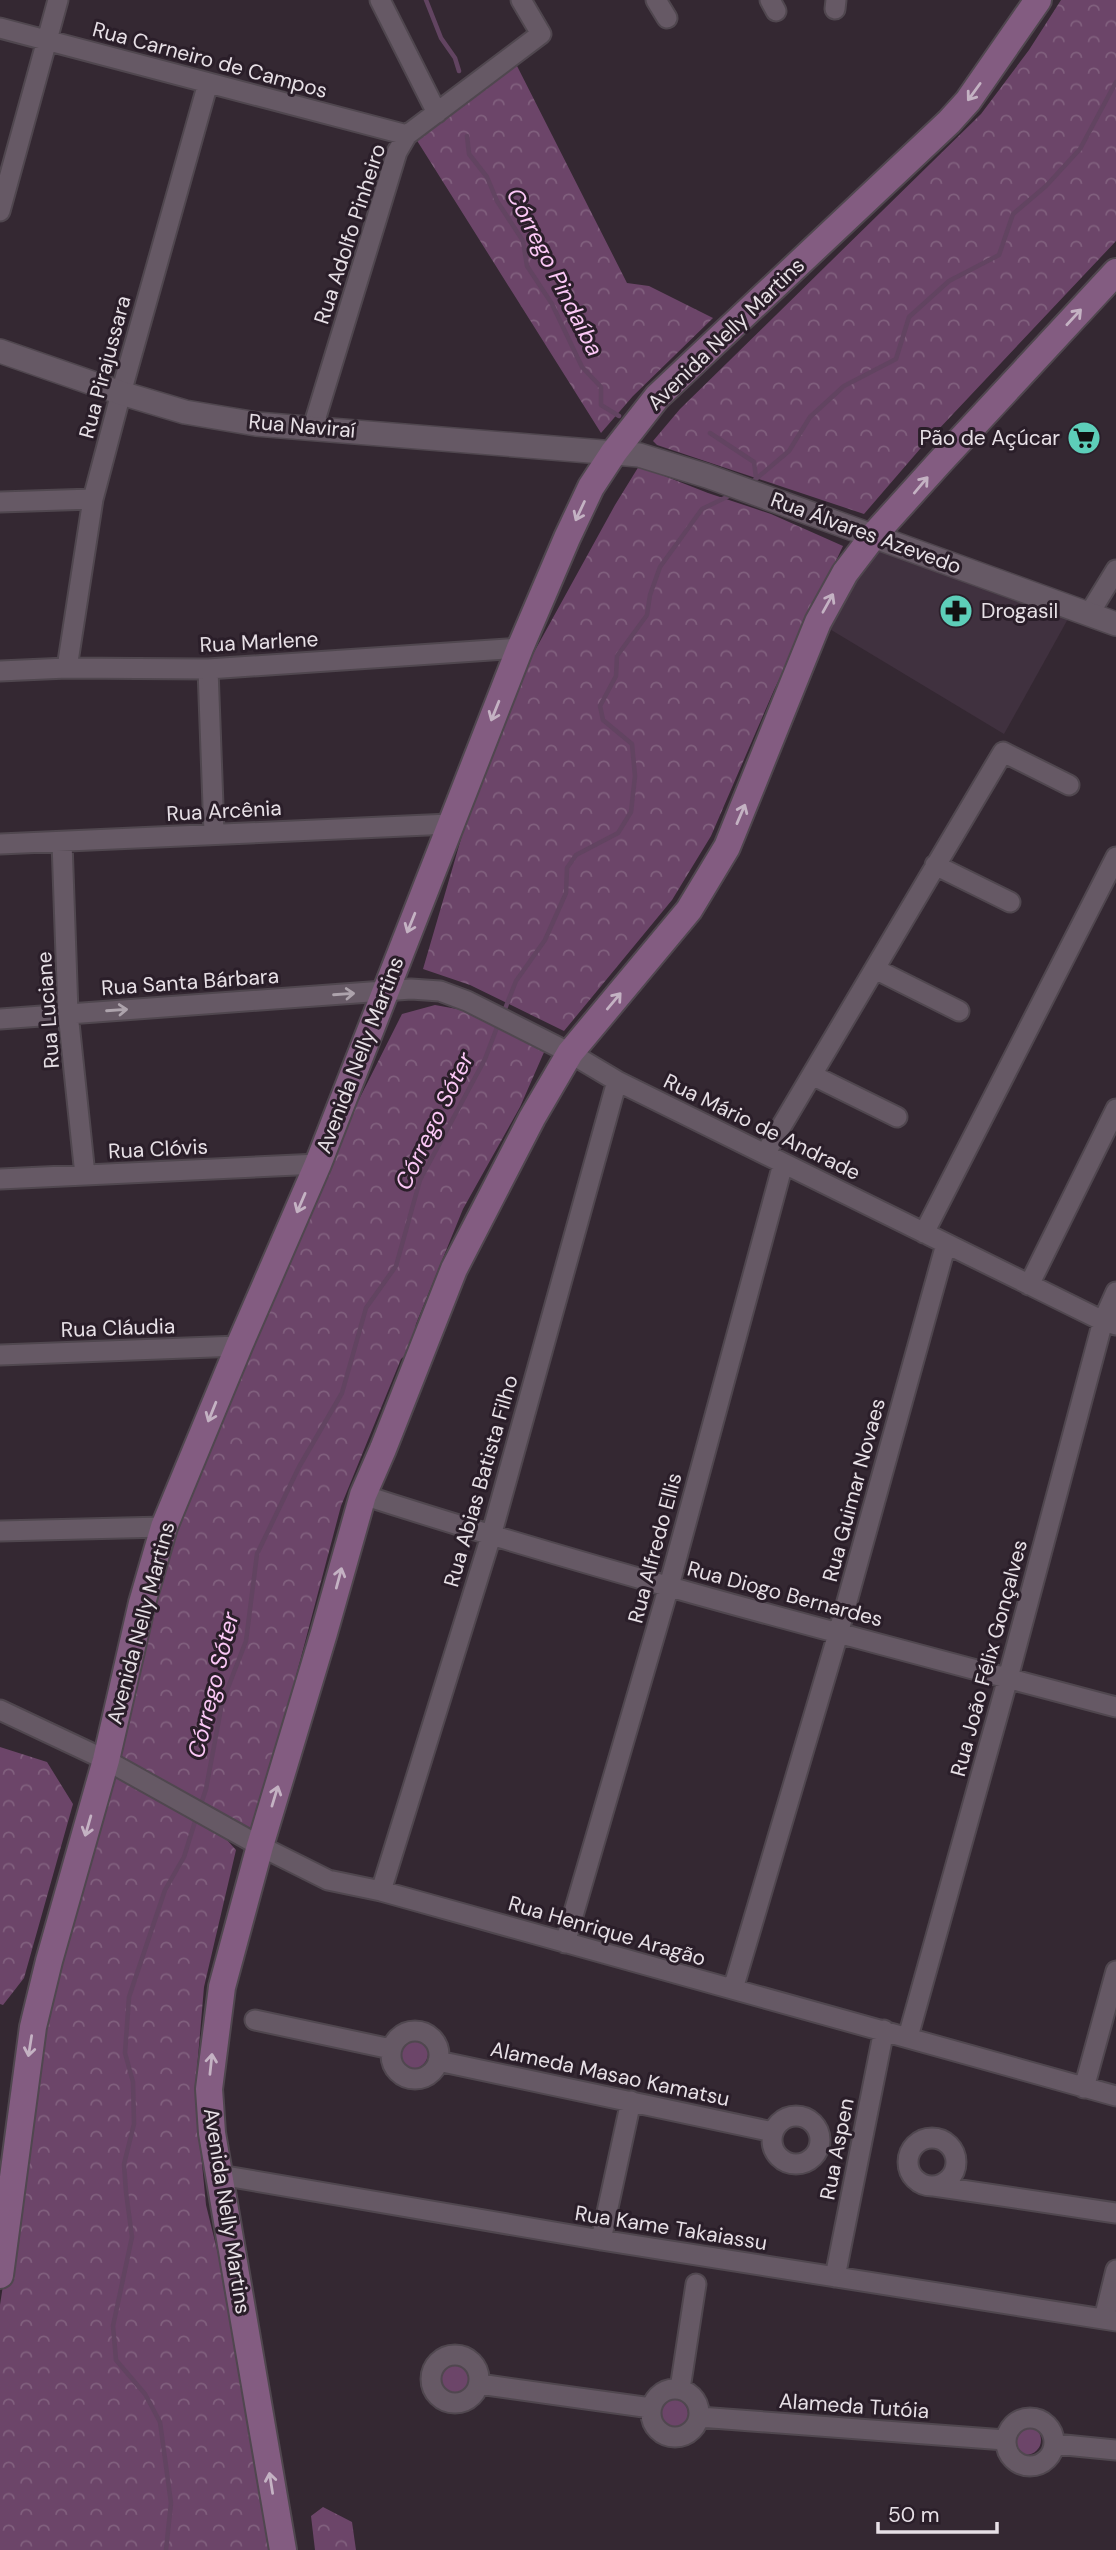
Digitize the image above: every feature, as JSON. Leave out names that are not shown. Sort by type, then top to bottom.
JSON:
[{"type":"main road","name":"Avenida Nelly Martins","points":[[0,2275],[33,2027],[106,1760],[142,1603],[164,1527],[318,1164],[520,648],[591,487],[614,452],[657,397],[949,122],[968,101],[1038,0]]},
{"type":"main road","name":"Avenida Nelly Martins","points":[[283,2550],[212,2133],[209,2089],[222,1987],[260,1846],[363,1495],[454,1269],[526,1130],[570,1053],[689,910],[727,847],[821,616],[845,573],[874,535],[1116,272]]},
{"type":"street","points":[[0,211],[58,0]]},
{"type":"street","points":[[380,0],[437,113]]},
{"type":"street","name":"Rua Adolfo Pinheiro","points":[[313,427],[397,152],[407,135],[541,34],[521,0]]},
{"type":"street","points":[[656,0],[667,18]]},
{"type":"street","name":"Rua Carneiro de Campos","points":[[0,28],[407,135]]},
{"type":"street","name":"Rua Pirajussara","points":[[67,668],[93,499],[208,83]]},
{"type":"street","name":"Rua Naviraí","points":[[0,351],[185,412],[256,424],[614,452]]},
{"type":"street","name":"Rua Álvares Azevedo","points":[[614,452],[639,455],[708,476],[1116,624]]},
{"type":"street","points":[[0,502],[93,499]]},
{"type":"street","points":[[1089,614],[1116,570]]},
{"type":"street","name":"Rua Marlene","points":[[0,671],[67,668],[208,669],[520,648]]},
{"type":"street","points":[[208,669],[214,833]]},
{"type":"street","points":[[765,1154],[1003,751],[1069,785]]},
{"type":"street","name":"Rua Arcênia","points":[[0,844],[450,824]]},
{"type":"street","name":"Rua Luciane","points":[[62,842],[68,1013],[85,1175]]},
{"type":"street","points":[[924,1233],[1116,857]]},
{"type":"street","points":[[935,865],[1010,902]]},
{"type":"street","points":[[875,969],[960,1011]]},
{"type":"street","name":"Rua Mário de Andrade","points":[[384,991],[440,991],[478,1008],[570,1053],[617,1082],[1110,1323]]},
{"type":"street","name":"Rua Santa Bárbara","points":[[0,1019],[384,991]]},
{"type":"street","points":[[812,1075],[897,1117]]},
{"type":"street","name":"Rua Abias Batista Filho","points":[[381,1891],[491,1536],[617,1082]]},
{"type":"street","points":[[1029,1284],[1116,1109]]},
{"type":"street","name":"Rua Clóvis","points":[[0,1179],[318,1164]]},
{"type":"street","name":"Rua Alfredo Ellis","points":[[565,1943],[669,1586],[783,1164]]},
{"type":"street","name":"Rua Guimar Novaes","points":[[733,1989],[838,1634],[946,1244]]},
{"type":"street","name":"Rua João Félix Gonçalves","points":[[908,2037],[1110,1323],[1116,1292]]},
{"type":"street","name":"Rua Cláudia","points":[[0,1355],[239,1346]]},
{"type":"street","name":"Rua Diogo Bernardes","points":[[363,1495],[491,1536],[838,1634],[1116,1707]]},
{"type":"street","points":[[0,1531],[164,1527]]},
{"type":"street","name":"Rua Henrique Aragão","points":[[0,1710],[106,1760],[221,1825],[328,1880],[381,1891],[1116,2096]]},
{"type":"street","points":[[1084,2088],[1116,1971]]},
{"type":"street","points":[[255,2020],[391,2049]]},
{"type":"street","points":[[415,2030],[434,2040],[439,2050],[438,2061],[427,2076],[408,2078],[393,2067],[391,2049],[396,2039],[415,2030]]},
{"type":"street","name":"Rua Aspen","points":[[835,2277],[884,2030]]},
{"type":"street","name":"Alameda Masao Kamatsu","points":[[438,2061],[772,2132]]},
{"type":"street","points":[[601,2240],[631,2101]]},
{"type":"street","name":"Rua Kame Takaiassu","points":[[220,2175],[601,2240],[1110,2320]]},
{"type":"street","points":[[934,2186],[1116,2213]]},
{"type":"street","points":[[1110,2320],[1116,2270]]},
{"type":"street","points":[[680,2389],[696,2284]]},
{"type":"street","points":[[479,2384],[651,2408]]},
{"type":"street","points":[[680,2389],[691,2394],[698,2405],[699,2417],[688,2433],[670,2437],[654,2426],[651,2408],[654,2399],[661,2392],[680,2389]]},
{"type":"street","name":"Alameda Tutóia","points":[[699,2417],[1005,2440]]},
{"type":"street","points":[[1026,2418],[1037,2419],[1046,2424],[1053,2433],[1055,2444],[1046,2461],[1038,2466],[1028,2467],[1011,2458],[1005,2440],[1016,2422],[1026,2418]]},
{"type":"street","points":[[1055,2444],[1116,2450]]},
{"type":"shaded area","points":[[874,535],[1074,608],[1004,734],[818,622]]},
{"type":"green space","points":[[1061,0],[1116,0],[1116,241],[920,449],[864,514],[657,445],[653,441],[680,409],[981,114],[1029,50]]},
{"type":"green space","points":[[515,62],[627,283],[649,286],[713,318],[633,396],[601,433],[416,139]]},
{"type":"green space","points":[[639,466],[771,514],[843,546],[774,690],[711,836],[672,900],[564,1031],[470,985],[423,969],[463,832],[533,654]]},
{"type":"green space","points":[[435,1005],[468,1011],[545,1050],[520,1107],[463,1209],[416,1324],[410,1351],[401,1359],[341,1506],[295,1680],[296,1689],[292,1690],[249,1842],[218,1830],[236,1850],[204,1987],[195,2092],[206,2205],[291,2550],[0,2550],[0,2305],[42,2030],[170,1531],[326,1165],[402,1014]]},
{"type":"green space","points":[[0,1747],[47,1762],[73,1804],[24,1978],[3,2005],[0,2004]]},
{"type":"green space","points":[[412,2037],[423,2042],[428,2053],[423,2064],[412,2069],[401,2064],[396,2053],[401,2042]]},
{"type":"green space","points":[[453,2363],[464,2368],[469,2379],[464,2390],[453,2395],[442,2390],[437,2379],[442,2368]]},
{"type":"green space","points":[[672,2398],[683,2403],[688,2414],[683,2425],[672,2430],[661,2425],[656,2414],[661,2403]]},
{"type":"green space","points":[[1026,2425],[1037,2429],[1041,2440],[1037,2451],[1026,2455],[1015,2451],[1011,2440],[1015,2429]]},
{"type":"green space","points":[[323,2507],[352,2522],[356,2550],[315,2550],[311,2516]]},
{"type":"waterway","name":"Córrego Pindaíba","points":[[426,0],[441,38],[455,58],[459,71]]},
{"type":"waterway","name":"Córrego Sóter","points":[[750,484],[789,451],[810,417],[844,386],[896,359],[909,317],[949,281],[999,255],[1013,214],[1046,186],[1080,149],[1116,82]]},
{"type":"waterway","name":"Córrego Pindaíba","points":[[467,136],[469,154],[487,177],[497,201],[523,241],[527,266],[552,304],[582,367],[601,387],[601,405],[619,416]]},
{"type":"waterway","name":"Córrego Pindaíba","points":[[710,433],[754,462],[756,478]]},
{"type":"waterway","name":"Córrego Sóter","points":[[503,1014],[516,981],[545,940],[566,893],[567,868],[576,855],[618,833],[631,812],[635,776],[632,744],[603,720],[600,706],[616,676],[617,656],[647,615],[650,595],[660,567],[702,509],[733,494]]},
{"type":"waterway","name":"Córrego Sóter","points":[[200,1807],[206,1789],[222,1703],[246,1641],[257,1554],[299,1467],[342,1393],[366,1308],[396,1266],[420,1180],[485,1059],[499,1022]]},
{"type":"waterway","name":"Córrego Sóter","points":[[166,2550],[171,2503],[160,2422],[145,2394],[116,2360],[113,2326],[132,2237],[124,2164],[134,2124],[133,2082],[125,2053],[129,1997],[165,1890],[184,1857],[197,1815]]},
{"type":"place","name":"Pão de Açúcar","points":[[1084,438]]},
{"type":"place","name":"Drogasil","points":[[956,611]]}]
